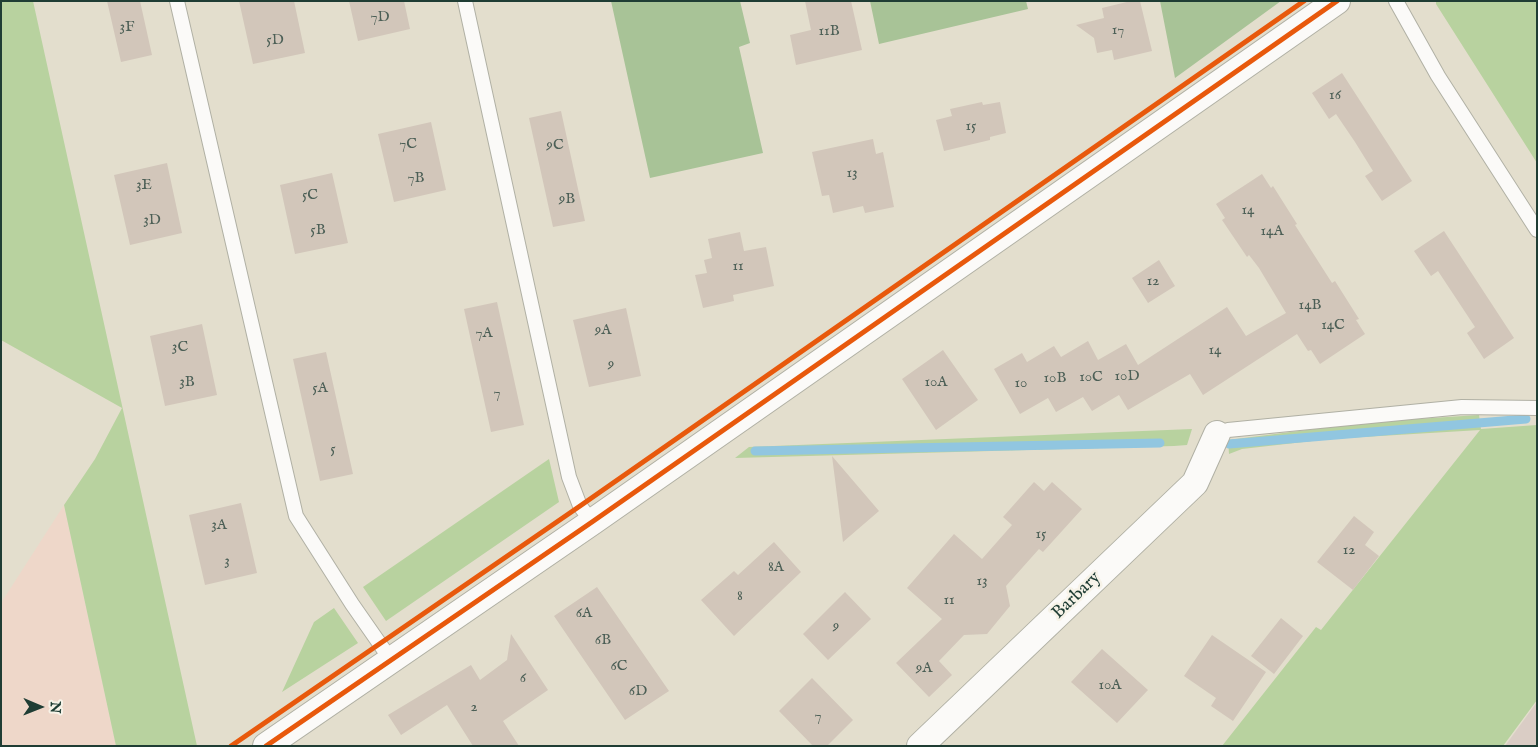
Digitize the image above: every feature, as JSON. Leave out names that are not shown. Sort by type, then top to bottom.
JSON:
[{"type":"street","points":[[266,746],[592,522],[1337,1]]},
{"type":"street","name":"Barbary","points":[[920,746],[1194,483],[1217,434]]},
{"type":"lane","points":[[177,1],[296,516],[390,660]]},
{"type":"lane","points":[[464,1],[569,476],[580,506],[592,522]]},
{"type":"lane","points":[[1396,1],[1438,76],[1537,230]]},
{"type":"lane","points":[[1217,434],[1228,430],[1462,407],[1537,408]]},
{"type":"shaded area","points":[[64,505],[116,746],[1,746],[1,603]]},
{"type":"shaded area","points":[[1537,702],[1537,746],[1505,746]]},
{"type":"green space","points":[[1,1],[33,1],[197,746],[116,746],[64,505],[95,459],[122,408],[1,340]]},
{"type":"green space","points":[[611,1],[740,1],[750,43],[739,47],[763,153],[650,178]]},
{"type":"green space","points":[[870,1],[1026,1],[1028,9],[879,44]]},
{"type":"green space","points":[[1160,1],[1281,1],[1175,78]]},
{"type":"green space","points":[[1436,1],[1537,1],[1537,163],[1436,4]]},
{"type":"green space","points":[[1479,415],[1481,429],[1537,425],[1537,700],[1503,746],[1222,746],[1316,627],[1321,630],[1480,430],[1330,439],[1242,449],[1229,454],[1228,440],[1369,422]]},
{"type":"green space","points":[[1192,429],[1187,445],[1174,446],[735,458],[749,447]]},
{"type":"green space","points":[[549,459],[559,502],[386,621],[363,587]]},
{"type":"green space","points":[[334,608],[358,643],[282,692],[314,622]]},
{"type":"building","points":[[107,1],[140,1],[152,55],[121,62]]},
{"type":"building","points":[[239,1],[294,1],[305,53],[253,64]]},
{"type":"building","points":[[349,1],[404,1],[410,29],[358,41]]},
{"type":"building","points":[[805,1],[851,1],[862,50],[796,65],[790,35],[811,30]]},
{"type":"building","points":[[1131,1],[1140,1],[1152,51],[1114,60],[1112,50],[1097,53],[1094,38],[1076,25],[1104,18],[1102,8]]},
{"type":"building","points":[[1342,73],[1412,181],[1382,201],[1365,176],[1373,171],[1355,142],[1336,114],[1329,119],[1312,93]]},
{"type":"building","points":[[982,102],[983,105],[1000,102],[1006,133],[990,137],[990,140],[944,151],[936,120],[952,116],[950,109]]},
{"type":"building","points":[[561,111],[585,221],[553,227],[529,118]]},
{"type":"building","points":[[431,122],[446,190],[394,202],[378,134]]},
{"type":"building","points":[[873,139],[876,154],[883,152],[894,207],[865,213],[863,206],[833,213],[829,195],[822,196],[812,152]]},
{"type":"building","points":[[167,163],[182,233],[130,245],[114,175]]},
{"type":"building","points":[[332,173],[348,243],[295,254],[280,185]]},
{"type":"building","points":[[1262,174],[1271,188],[1273,186],[1332,283],[1335,281],[1359,319],[1356,320],[1365,334],[1320,364],[1311,350],[1308,351],[1297,334],[1203,395],[1190,374],[1128,410],[1119,395],[1092,411],[1083,397],[1056,412],[1048,398],[1020,414],[994,369],[1022,353],[1027,362],[1054,346],[1061,357],[1088,341],[1098,360],[1126,344],[1138,365],[1227,307],[1246,336],[1286,313],[1259,268],[1249,255],[1247,257],[1222,220],[1225,218],[1216,204]]},
{"type":"building","points":[[1444,231],[1514,338],[1484,359],[1467,333],[1475,327],[1438,271],[1431,276],[1414,251]]},
{"type":"building","points":[[740,232],[744,251],[766,247],[774,286],[733,295],[734,301],[703,308],[695,275],[707,273],[704,260],[712,258],[708,239]]},
{"type":"building","points":[[1159,260],[1175,286],[1148,303],[1132,278]]},
{"type":"building","points":[[497,302],[524,425],[491,432],[464,309]]},
{"type":"building","points":[[626,308],[641,376],[589,387],[573,320]]},
{"type":"building","points":[[202,324],[217,395],[165,406],[150,336]]},
{"type":"building","points":[[943,350],[978,400],[936,430],[902,379]]},
{"type":"building","points":[[326,352],[353,474],[320,481],[293,359]]},
{"type":"building","points":[[832,456],[879,511],[843,542]]},
{"type":"building","points":[[1034,482],[1044,491],[1052,482],[1082,509],[1043,552],[1039,549],[1006,586],[1010,606],[987,634],[964,635],[939,661],[952,675],[929,697],[896,663],[942,619],[907,588],[954,534],[982,559],[1012,525],[1003,517]]},
{"type":"building","points":[[241,503],[257,573],[205,585],[189,515]]},
{"type":"building","points":[[1354,516],[1374,532],[1365,545],[1379,556],[1353,590],[1317,562]]},
{"type":"building","points":[[774,542],[801,572],[734,636],[701,600],[734,571],[738,575]]},
{"type":"building","points":[[597,587],[669,691],[625,720],[554,616]]},
{"type":"building","points":[[845,592],[871,619],[828,660],[803,634]]},
{"type":"building","points":[[1281,618],[1303,636],[1274,674],[1251,656]]},
{"type":"building","points":[[511,634],[548,690],[503,721],[519,746],[473,746],[447,705],[401,735],[388,715],[471,665],[480,680],[507,660]]},
{"type":"building","points":[[1212,635],[1266,672],[1233,721],[1211,706],[1216,698],[1184,676]]},
{"type":"building","points":[[1102,649],[1148,690],[1117,723],[1071,682]]},
{"type":"building","points":[[812,678],[853,720],[827,746],[813,746],[779,711]]},
{"type":"waterway","points":[[1229,444],[1526,419]]},
{"type":"waterway","points":[[755,451],[1160,443]]},
{"type":"cycle path","points":[[231,746],[580,506],[1304,1]]},
{"type":"cycle path","points":[[266,746],[592,522],[1337,1]]}]
